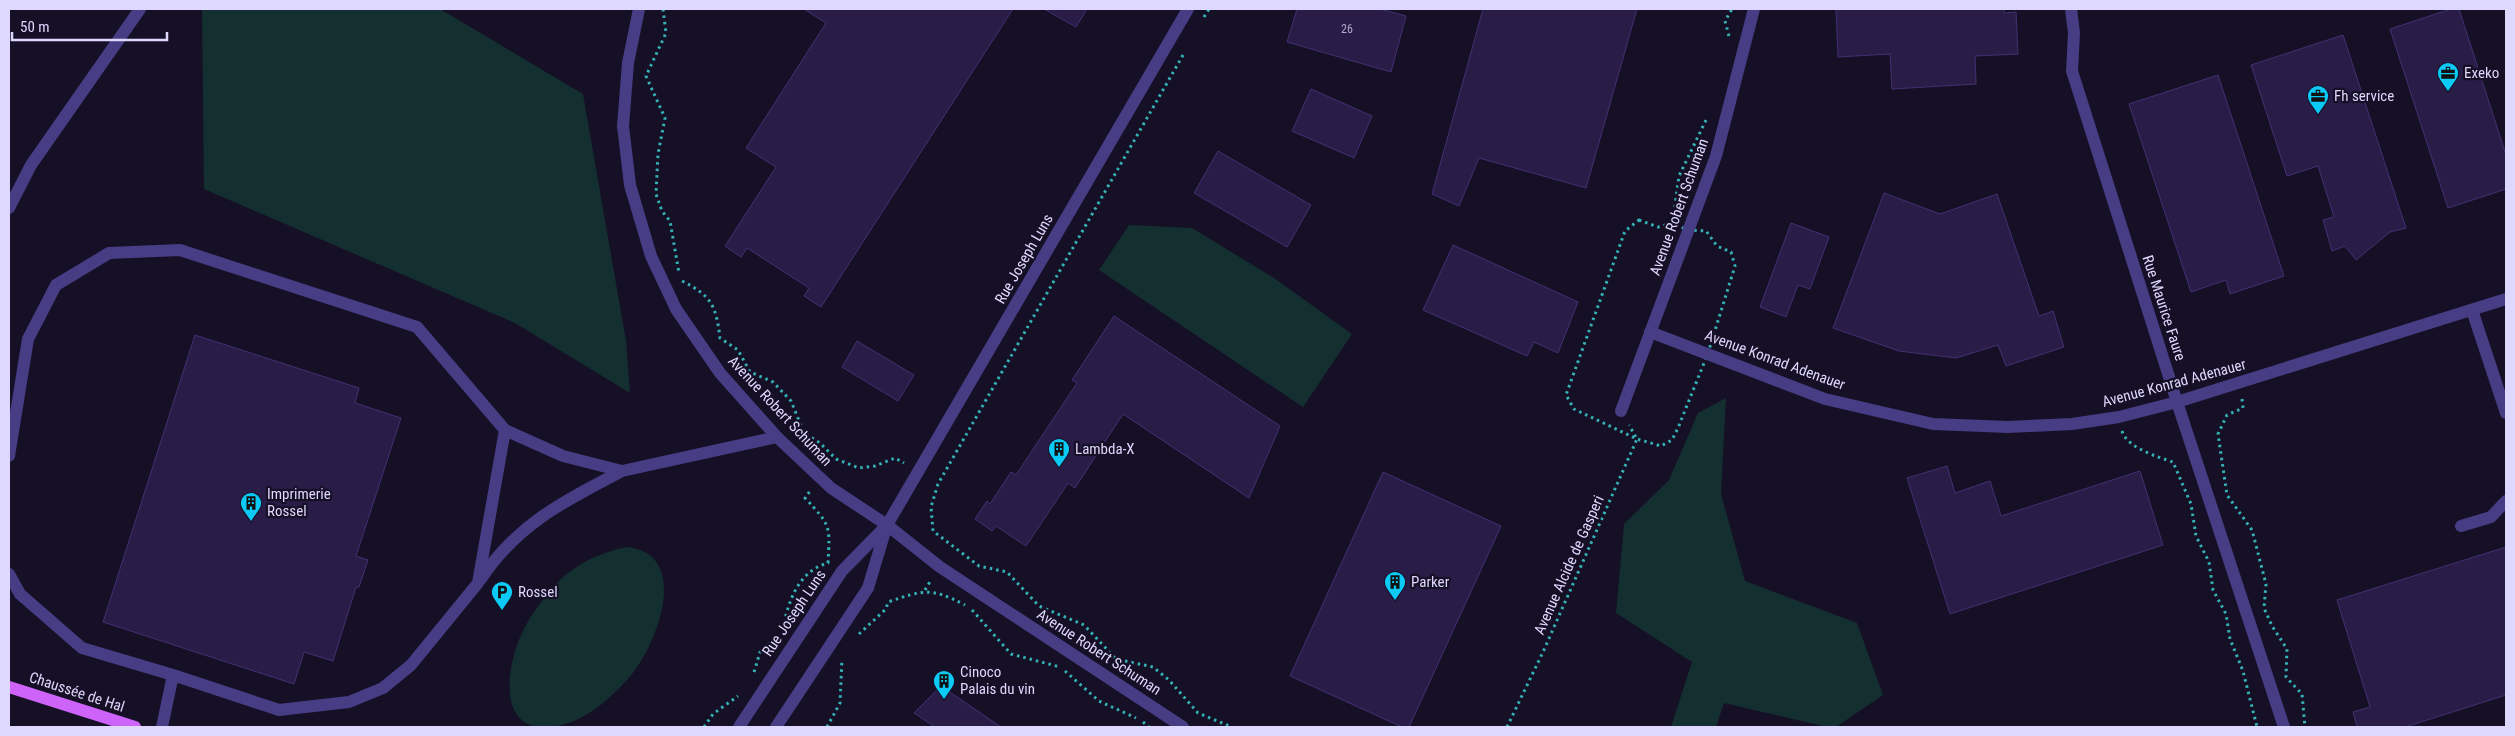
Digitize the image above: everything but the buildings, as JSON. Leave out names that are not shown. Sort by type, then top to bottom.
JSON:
[{"type":"main road","name":"Chaussée de Hal","points":[[9,687],[135,727]]},
{"type":"street","points":[[9,208],[31,166],[140,9]]},
{"type":"street","name":"Avenue Robert Schuman","points":[[639,9],[628,63],[623,126],[630,185],[651,256],[676,309],[720,373],[778,437],[831,488],[887,525],[940,567],[1184,727]]},
{"type":"street","name":"Rue Joseph Luns","points":[[739,727],[842,571],[887,525],[1188,9]]},
{"type":"street","name":"Avenue Robert Schuman","points":[[1621,411],[1716,156],[1754,9]]},
{"type":"street","name":"Rue Maurice Faure","points":[[2070,9],[2074,33],[2072,71],[2177,402],[2284,727]]},
{"type":"street","points":[[9,456],[28,340],[56,285],[109,253],[180,250],[418,328],[504,430],[563,456],[622,471]]},
{"type":"street","name":"Avenue Konrad Adenauer","points":[[1650,332],[1825,399],[1933,424],[2026,426],[2072,424],[2119,417],[2177,402],[2506,299]]},
{"type":"street","points":[[2472,310],[2506,413]]},
{"type":"street","points":[[478,583],[504,430]]},
{"type":"street","points":[[9,574],[20,594],[82,648],[173,675],[279,710],[349,702],[383,688],[411,665],[478,583],[490,565],[519,533],[552,508],[622,471],[778,437]]},
{"type":"street","points":[[2461,526],[2491,517],[2506,501]]},
{"type":"street","name":"Rue Joseph Luns","points":[[776,727],[868,588],[887,525]]},
{"type":"street","points":[[162,727],[173,675]]},
{"type":"path","points":[[663,9],[666,33],[646,76],[665,118],[658,154],[656,194],[662,211],[670,221],[680,280],[696,288],[710,299],[717,314],[720,338],[738,350],[750,372],[773,382],[791,402],[804,433],[820,442],[836,460],[859,468],[875,466],[895,458],[938,484]]},
{"type":"path","points":[[1199,26],[1209,9]]},
{"type":"path","points":[[1728,42],[1729,35],[1725,21],[1732,9]]},
{"type":"path","points":[[1184,52],[938,484],[931,508],[933,531],[952,547],[979,566],[1007,572],[1039,606],[1084,625],[1116,659],[1153,667],[1169,680],[1198,713],[1232,727]]},
{"type":"path","points":[[1672,223],[1679,176],[1708,116]]},
{"type":"path","points":[[2241,382],[2243,408],[2227,415],[2218,434],[2227,495],[2252,530],[2266,584],[2264,608],[2272,626],[2287,649],[2286,677],[2302,694],[2305,727]]},
{"type":"path","name":"Avenue Alcide de Gasperi","points":[[1507,727],[1543,652],[1637,438],[1621,411]]},
{"type":"path","points":[[2119,417],[2124,436],[2142,451],[2173,462],[2191,504],[2196,536],[2208,562],[2213,590],[2226,614],[2230,639],[2243,671],[2257,727]]},
{"type":"path","points":[[782,632],[784,615],[798,586],[811,571],[828,563],[829,535],[826,521],[805,498]]},
{"type":"path","points":[[854,638],[886,609],[888,602],[925,590],[951,598],[972,609],[1011,654],[1060,667],[1099,701],[1110,708],[1139,719],[1149,727]]},
{"type":"path","points":[[752,679],[761,649],[778,639]]},
{"type":"path","points":[[827,727],[840,703],[843,653]]},
{"type":"path","points":[[704,727],[713,714],[742,693]]},
{"type":"green space","points":[[202,9],[440,9],[583,94],[626,341],[630,393],[515,323],[204,189]]},
{"type":"green space","points":[[1129,225],[1192,228],[1274,278],[1352,334],[1303,407],[1099,270]]},
{"type":"green space","points":[[1726,398],[1721,494],[1745,581],[1857,623],[1883,695],[1836,727],[1827,727],[1724,703],[1716,727],[1671,727],[1692,662],[1616,613],[1624,524],[1669,480],[1698,413]]},
{"type":"green space","points":[[627,547],[647,553],[658,565],[664,582],[659,622],[642,660],[616,692],[586,715],[564,725],[552,727],[533,726],[521,719],[513,708],[510,693],[513,659],[524,629],[540,603],[567,574],[583,563],[600,555]]},
{"type":"place","name":"Exeko","points":[[2448,92]]},
{"type":"place","name":"Fh service","points":[[2318,115]]},
{"type":"place","name":"Lambda-X","points":[[1059,468]]},
{"type":"place","name":"Imprimerie Rossel","points":[[251,522]]},
{"type":"place","name":"Parker","points":[[1395,601]]},
{"type":"place","name":"Rossel","points":[[502,611]]},
{"type":"place","name":"Cinoco Palais du vin","points":[[944,700]]}]
